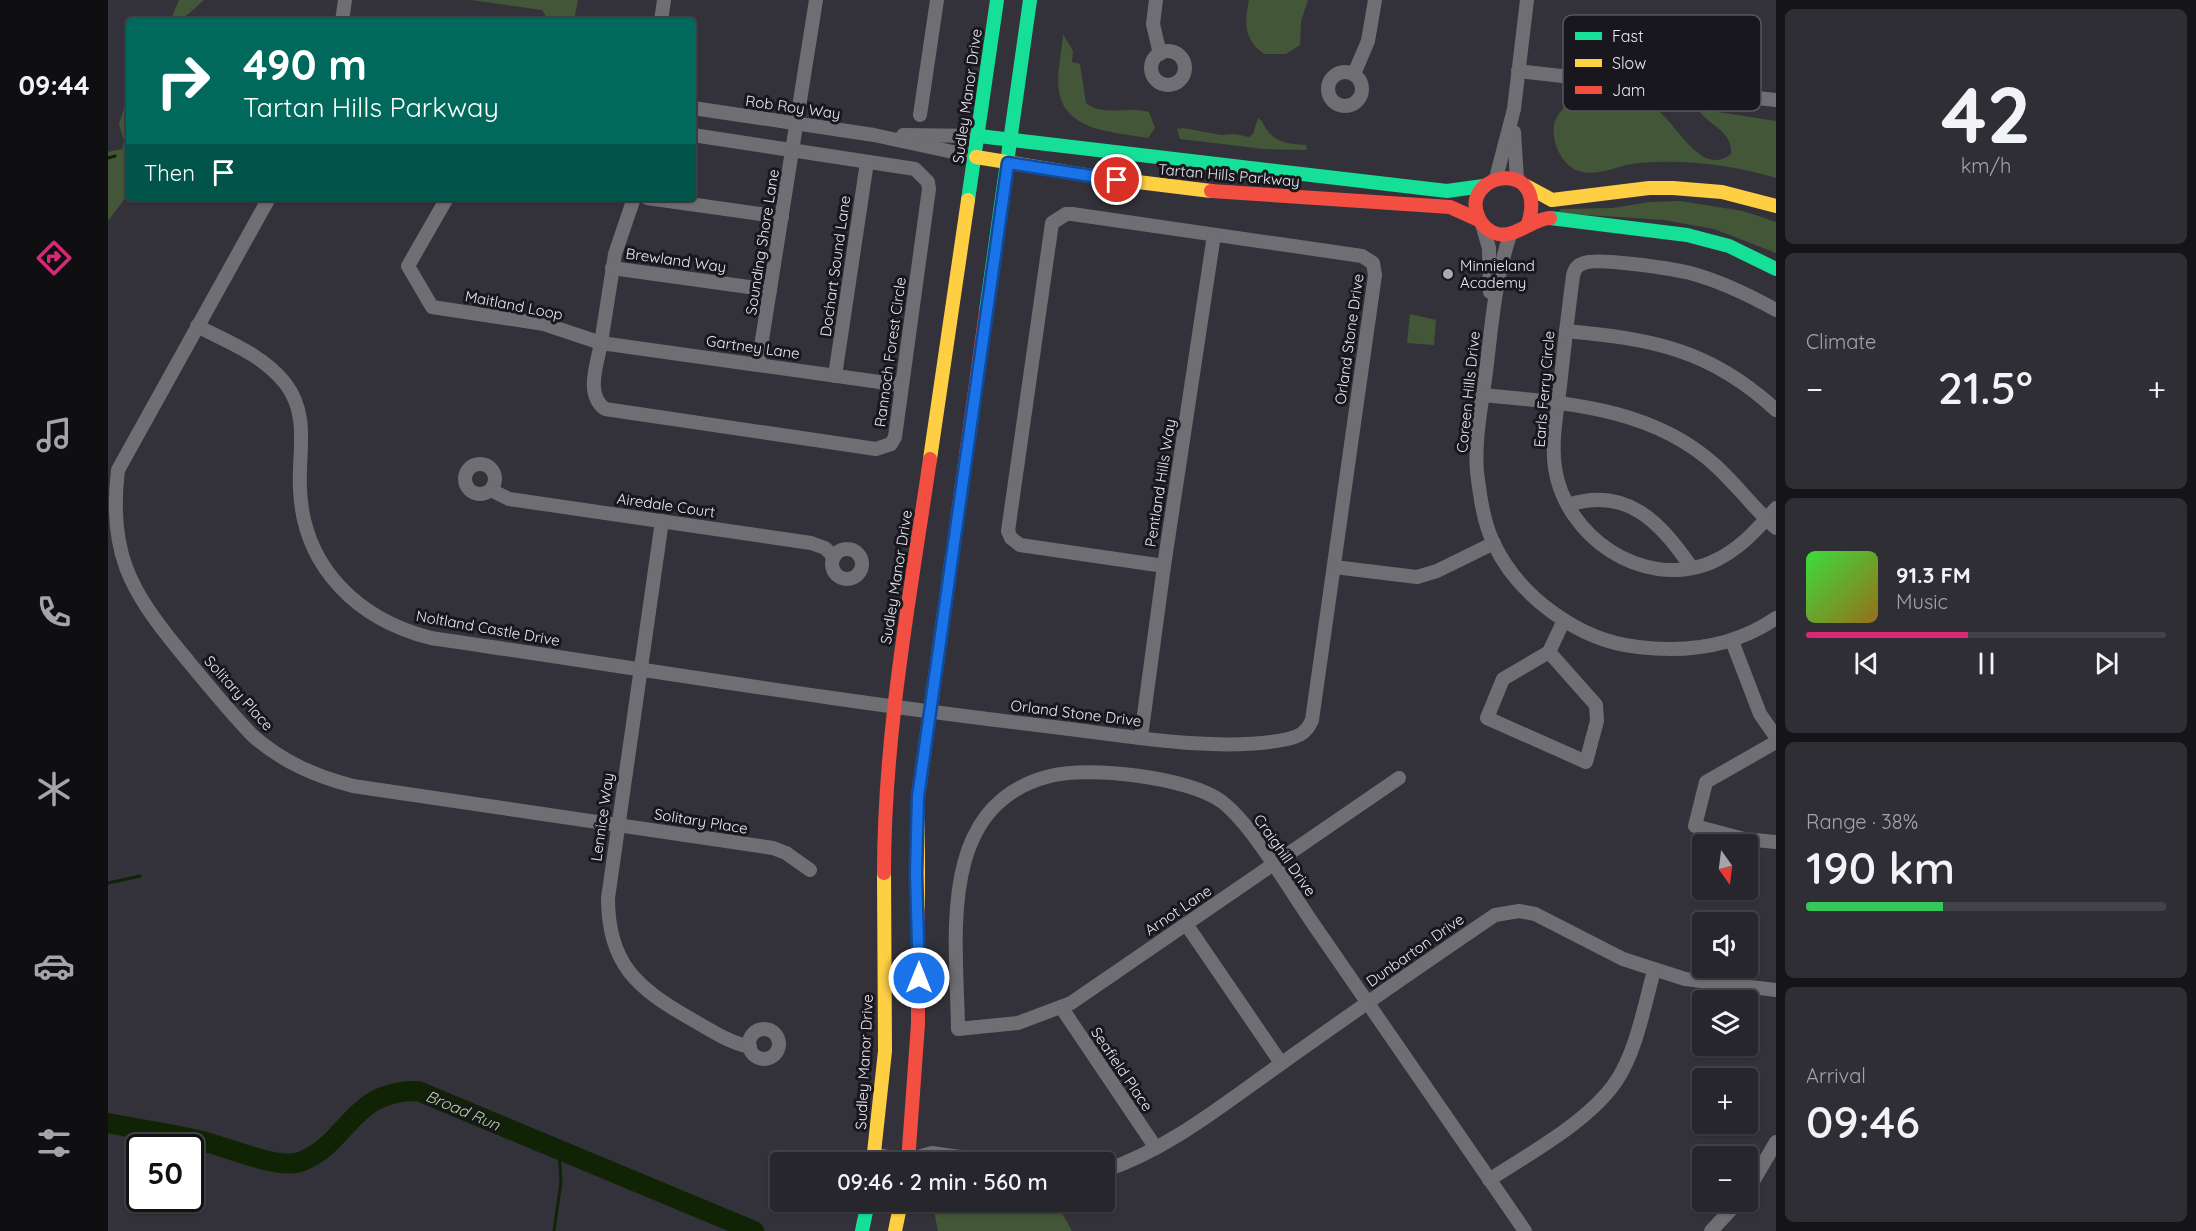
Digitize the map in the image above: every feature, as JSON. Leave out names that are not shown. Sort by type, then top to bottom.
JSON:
[{"type":"main road","name":"Sudley Manor Drive","points":[[875,1152],[885,1051],[884,823],[894,707],[976,157],[997,0]]},
{"type":"main road","points":[[910,1152],[918,1024],[918,797],[928,712],[1030,0]]},
{"type":"main road","name":"Tartan Hills Parkway","points":[[979,136],[1447,191],[1483,186],[1496,178]]},
{"type":"main road","name":"Tartan Hills Parkway","points":[[976,157],[1229,193],[1450,207],[1481,222],[1496,234],[1510,235]]},
{"type":"main road","points":[[1496,178],[1522,183],[1535,193],[1552,200],[1648,188],[1673,188],[1722,192],[1776,206]]},
{"type":"main road","points":[[1522,183],[1533,197],[1534,207],[1528,224]]},
{"type":"main road","points":[[1481,222],[1476,204],[1483,186]]},
{"type":"main road","points":[[1510,235],[1540,220],[1566,218],[1696,237],[1724,244],[1776,269]]},
{"type":"main road","points":[[862,1231],[866,1212]]},
{"type":"main road","points":[[895,1231],[899,1212]]},
{"type":"street","points":[[342,18],[345,0]]},
{"type":"street","points":[[661,18],[664,0]]},
{"type":"street","name":"Sounding Shore Lane","points":[[758,365],[816,0]]},
{"type":"street","points":[[920,115],[937,0]]},
{"type":"street","points":[[1156,0],[1153,24],[1160,54]]},
{"type":"street","points":[[1354,74],[1368,41],[1375,0]]},
{"type":"street","points":[[1496,178],[1514,109],[1527,0]]},
{"type":"street","points":[[1518,71],[1563,76]]},
{"type":"street","points":[[1761,98],[1776,100]]},
{"type":"street","points":[[1514,109],[1522,183]]},
{"type":"street","name":"Rob Roy Way","points":[[698,111],[874,135],[976,157]]},
{"type":"street","name":"Rannoch Forest Circle","points":[[601,343],[592,394],[597,403],[605,409],[876,449],[891,444],[895,437],[929,189],[928,182],[915,169],[696,135]]},
{"type":"street","name":"Rob Roy Way","points":[[874,135],[979,136]]},
{"type":"street","name":"Dochart Sound Lane","points":[[835,376],[867,162]]},
{"type":"street","name":"Solitary Place","points":[[267,201],[124,456],[113,489],[110,525],[117,562],[134,596],[232,714],[273,753],[330,780],[353,786],[773,848],[786,853],[810,870]]},
{"type":"street","name":"Maitland Loop","points":[[445,201],[408,266],[432,307],[544,324],[601,343]]},
{"type":"street","points":[[601,343],[612,268],[633,201]]},
{"type":"street","points":[[668,201],[782,217]]},
{"type":"street","name":"Orland Stone Drive","points":[[928,712],[1141,737],[1224,743],[1274,741],[1305,732],[1312,720],[1375,275],[1373,263],[1362,256],[1072,214],[1059,217],[1052,223],[1008,531],[1011,538],[1020,545],[1164,566]]},
{"type":"street","name":"Coreen Hills Drive","points":[[1481,222],[1489,248],[1489,287],[1493,309]]},
{"type":"street","name":"Pentland Hills Way","points":[[1141,737],[1164,566],[1214,235]]},
{"type":"street","name":"Coreen Hills Drive","points":[[1510,235],[1500,266],[1493,309],[1477,469],[1481,501],[1494,543],[1526,587],[1564,620],[1594,636],[1626,646],[1676,651],[1705,648],[1732,640],[1776,618]]},
{"type":"street","name":"Earls Ferry Circle","points":[[1776,310],[1752,297],[1690,273],[1591,261],[1582,263],[1574,272],[1566,331],[1558,402],[1555,469],[1568,505],[1587,534],[1619,555],[1654,568],[1707,564],[1738,548],[1771,524],[1776,508]]},
{"type":"street","name":"Brewland Way","points":[[612,268],[770,290]]},
{"type":"street","name":"Noltland Castle Drive","points":[[197,326],[259,358],[279,377],[292,395],[302,428],[300,490],[306,531],[321,564],[332,580],[359,606],[391,625],[431,638],[928,712]]},
{"type":"street","points":[[1566,331],[1638,339],[1667,345],[1716,366],[1757,393],[1776,410]]},
{"type":"street","name":"Gartney Lane","points":[[601,343],[901,385]]},
{"type":"street","points":[[1483,395],[1558,402],[1631,418],[1673,435],[1715,465],[1771,524]]},
{"type":"street","name":"Airedale Court","points":[[491,490],[509,499],[811,543],[825,548],[834,556]]},
{"type":"street","points":[[1568,505],[1599,499],[1615,502],[1643,513],[1668,534],[1691,567]]},
{"type":"street","name":"Lennice Way","points":[[662,521],[608,898],[611,935],[622,962],[638,983],[658,1000],[728,1041],[750,1047]]},
{"type":"street","points":[[1334,567],[1417,577],[1437,571],[1494,543]]},
{"type":"street","points":[[1549,652],[1596,705],[1597,721],[1586,762],[1487,718],[1503,679],[1549,652],[1564,620]]},
{"type":"street","points":[[1732,640],[1761,714],[1776,737]]},
{"type":"street","points":[[1776,742],[1706,782],[1695,826],[1744,839],[1776,842]]},
{"type":"street","name":"Craighill Drive","points":[[958,1029],[957,899],[962,866],[983,820],[1002,801],[1025,785],[1059,774],[1080,772],[1181,783],[1202,790],[1235,814],[1525,1231]]},
{"type":"street","name":"Arnot Lane","points":[[958,1029],[1018,1023],[1061,1007],[1399,778]]},
{"type":"street","name":"Dunbarton Drive","points":[[1115,1166],[1156,1148],[1200,1121],[1495,915],[1506,912],[1519,910],[1534,914],[1586,942],[1654,971],[1723,986],[1776,990]]},
{"type":"street","points":[[1186,924],[1281,1063]]},
{"type":"street","points":[[1489,1180],[1587,1113],[1617,1080],[1631,1048],[1654,971]]},
{"type":"street","name":"Seafield Place","points":[[1061,1007],[1156,1148]]},
{"type":"street","points":[[1758,1173],[1776,1142]]},
{"type":"street","points":[[1711,1231],[1729,1212]]},
{"type":"green space","points":[[179,0],[204,0],[184,17],[171,18]]},
{"type":"green space","points":[[471,0],[578,0],[575,18],[547,18],[542,10]]},
{"type":"green space","points":[[1249,0],[1308,0],[1301,21],[1300,45],[1286,54],[1264,54],[1257,49],[1249,37],[1246,24]]},
{"type":"green space","points":[[1063,34],[1073,51],[1072,62],[1080,64],[1086,103],[1100,109],[1149,112],[1155,128],[1148,138],[1094,128],[1071,115],[1063,105],[1058,84]]},
{"type":"green space","points":[[126,102],[126,197],[108,221],[108,152],[122,149],[124,141],[119,124]]},
{"type":"green space","points":[[1563,109],[1563,111],[1659,111],[1697,153],[1708,159],[1719,160],[1731,154],[1731,146],[1724,134],[1699,111],[1776,121],[1776,178],[1726,166],[1673,162],[1631,164],[1591,173],[1576,170],[1564,160],[1556,145],[1555,122]]},
{"type":"green space","points":[[1258,118],[1275,138],[1306,145],[1307,150],[1264,149],[1180,139],[1177,129],[1249,137],[1253,134]]},
{"type":"green space","points":[[1680,201],[1743,211],[1776,222],[1776,253],[1714,229],[1664,220],[1556,213],[1562,209],[1612,208],[1650,202]]},
{"type":"green space","points":[[1410,314],[1436,320],[1434,345],[1407,343]]},
{"type":"green space","points":[[934,1212],[1061,1212],[1072,1231],[938,1231]]},
{"type":"waterway","points":[[108,158],[115,156]]},
{"type":"waterway","points":[[108,883],[140,876]]},
{"type":"waterway","name":"Broad Run","points":[[108,1123],[176,1135],[264,1160],[290,1164],[316,1154],[364,1108],[378,1099],[395,1093],[418,1091],[754,1231]]},
{"type":"waterway","points":[[554,1231],[561,1182],[559,1151]]},
{"type":"traffic: fast","points":[[968,200],[997,0]]},
{"type":"traffic: fast","points":[[986,311],[1030,0]]},
{"type":"traffic: fast","points":[[979,136],[1447,191],[1483,186]]},
{"type":"traffic: fast","points":[[1550,218],[1687,235],[1729,246],[1776,269]]},
{"type":"traffic: fast","points":[[862,1231],[866,1212]]},
{"type":"traffic: slow","points":[[976,157],[1097,177],[1211,191]]},
{"type":"traffic: slow","points":[[1526,186],[1552,200],[1649,188],[1673,188],[1722,192],[1776,206]]},
{"type":"traffic: slow","points":[[930,459],[968,200]]},
{"type":"traffic: slow","points":[[918,911],[918,797],[952,557]]},
{"type":"traffic: slow","points":[[874,1152],[885,1051],[884,873]]},
{"type":"traffic: slow","points":[[895,1231],[899,1212]]},
{"type":"traffic: jam","points":[[1528,224],[1531,202],[1527,188],[1517,180],[1504,178],[1491,182],[1481,190],[1476,201],[1478,216],[1483,225],[1495,233],[1504,235],[1550,218]]},
{"type":"traffic: jam","points":[[1211,191],[1450,207],[1479,220]]},
{"type":"traffic: jam","points":[[952,557],[986,311]]},
{"type":"traffic: jam","points":[[884,873],[885,821],[893,717],[930,459]]},
{"type":"traffic: jam","points":[[909,1152],[918,1024],[918,911]]},
{"type":"place","name":"Minnieland Academy","points":[[1448,274]]},
{"type":"route","points":[[919,978],[916,873],[918,797],[928,712],[1008,163],[1117,180]]}]
